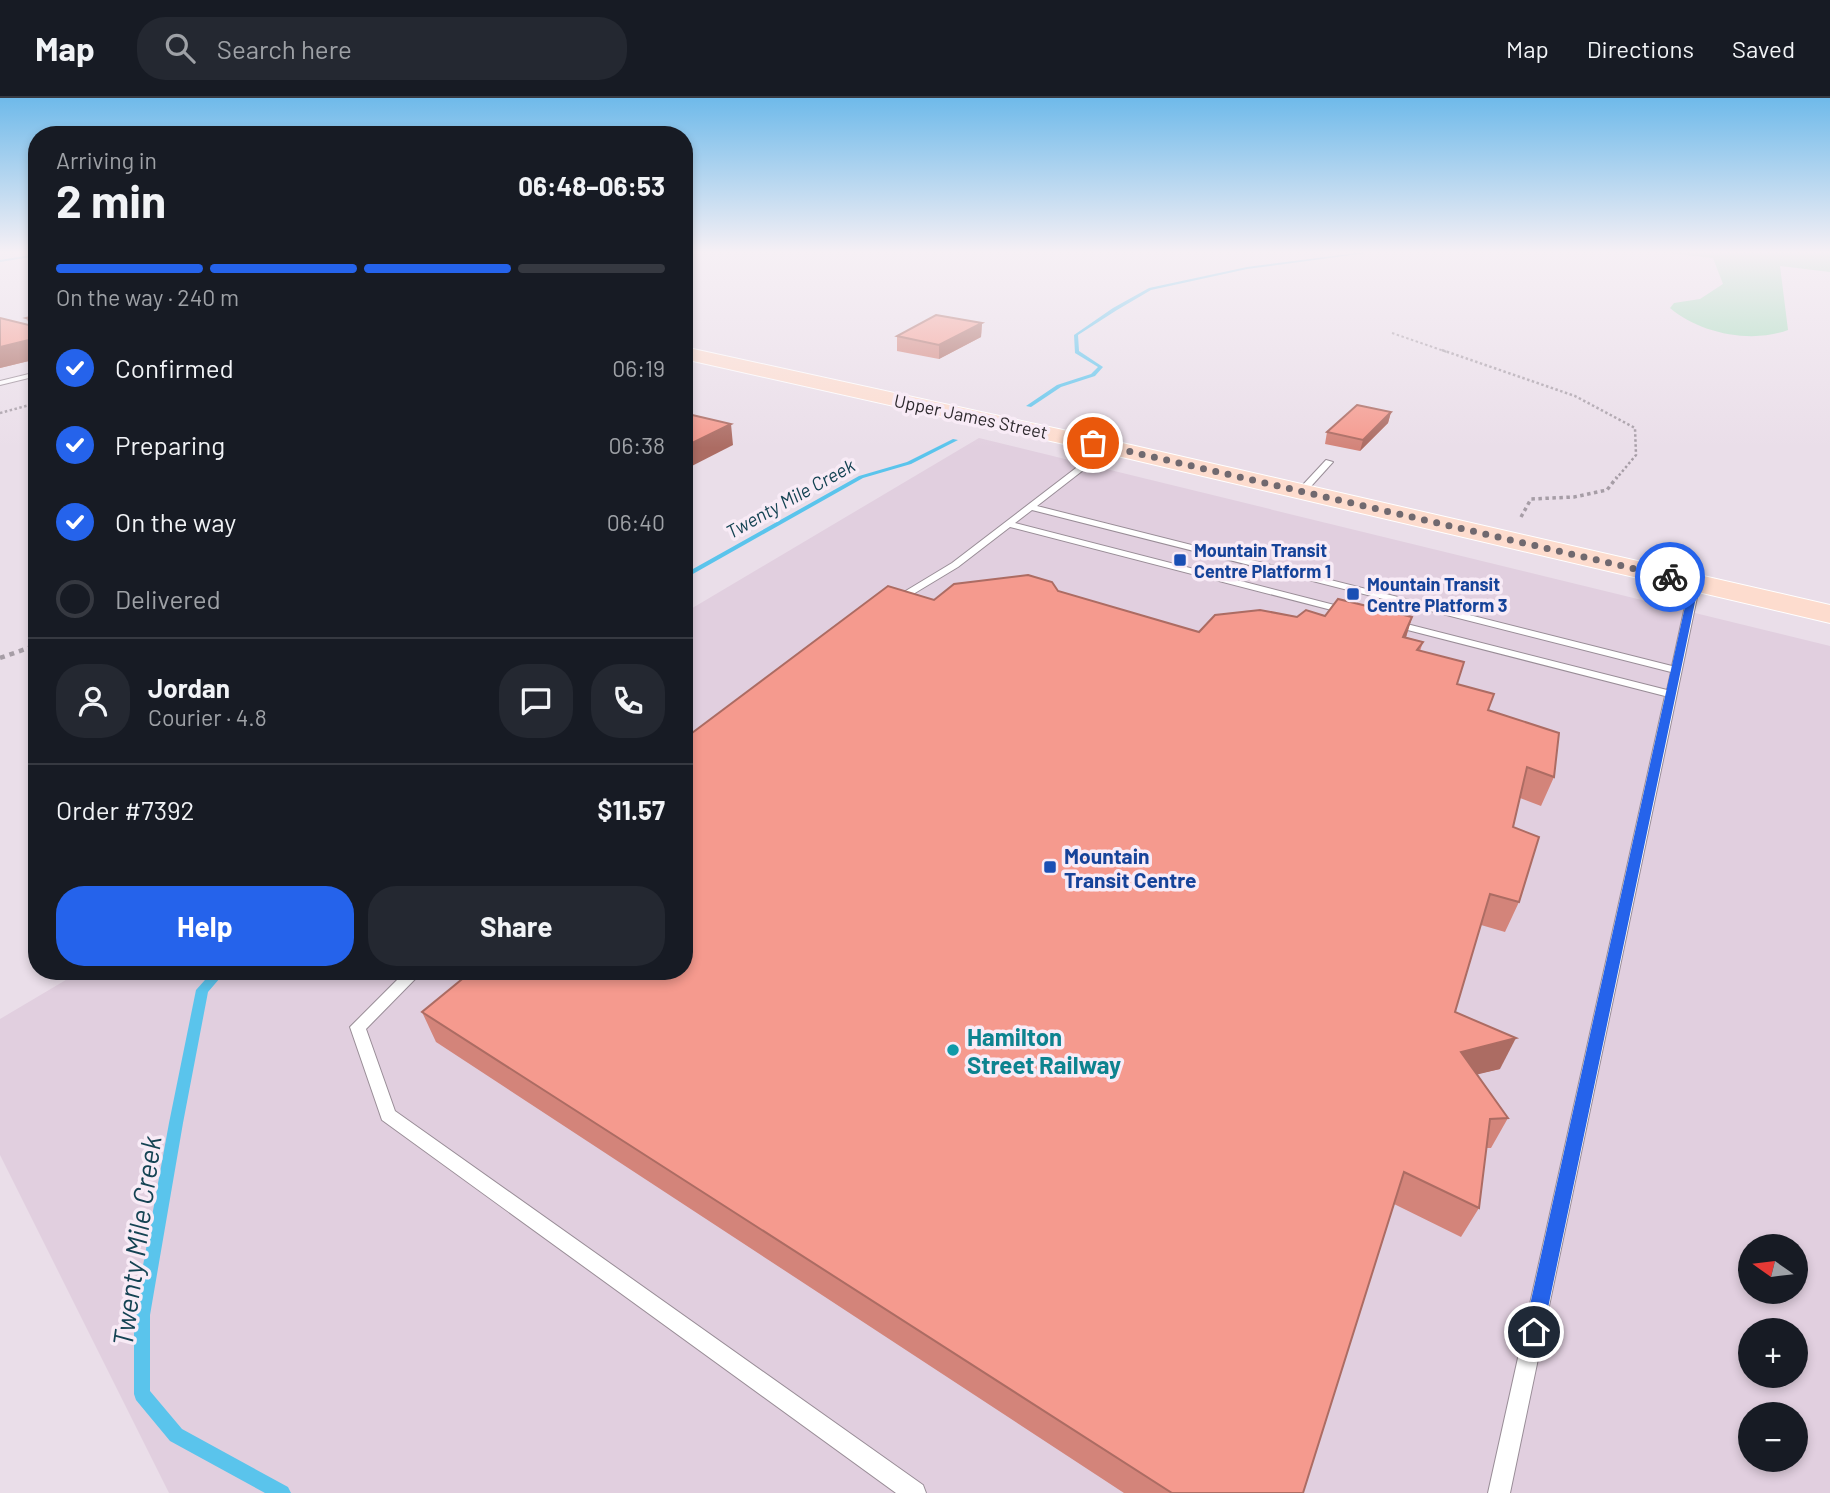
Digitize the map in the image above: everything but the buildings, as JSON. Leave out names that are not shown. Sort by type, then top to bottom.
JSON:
[{"type":"main road","name":"Upper James Street","points":[[693,355],[1303,491],[1830,614]]},
{"type":"lane","points":[[0,383],[28,376]]},
{"type":"lane","points":[[890,604],[955,565],[1109,447]]},
{"type":"lane","points":[[1303,491],[1329,462]]},
{"type":"lane","points":[[1031,507],[1675,670]]},
{"type":"lane","points":[[1008,524],[1360,615]]},
{"type":"lane","points":[[1499,1493],[1695,583]]},
{"type":"lane","points":[[1387,622],[1670,694]]},
{"type":"lane","points":[[407,980],[358,1027],[388,1115],[915,1493]]},
{"type":"path","points":[[1392,333],[1575,396],[1635,428],[1636,455],[1607,490],[1574,497],[1531,499],[1509,540]]},
{"type":"path","points":[[0,413],[28,405]]},
{"type":"path","points":[[0,658],[28,648]]},
{"type":"shaded area","points":[[979,438],[1830,646],[1830,1493],[169,1493],[0,1155],[0,1019],[66,980],[693,980],[693,608]]},
{"type":"green space","points":[[1684,318],[1787,318],[1788,330],[1742,336],[1710,330]]},
{"type":"waterway","name":"Twenty Mile Creek","points":[[1029,406],[1059,386],[1093,375],[1101,367],[1077,352],[1076,335],[1101,318]]},
{"type":"waterway","name":"Twenty Mile Creek","points":[[693,572],[861,477],[909,463],[955,440]]},
{"type":"waterway","name":"Twenty Mile Creek","points":[[211,980],[202,990],[142,1315],[142,1394],[176,1435],[282,1493]]},
{"type":"way so far","points":[[1093,443],[1670,577]]},
{"type":"place","name":"Mountain Transit Centre Platform 1","points":[[1180,560]]},
{"type":"place","name":"Mountain Transit Centre Platform 3","points":[[1353,594]]},
{"type":"place","name":"Mountain Transit Centre","points":[[1050,867]]},
{"type":"place","name":"Hamilton Street Railway","points":[[953,1050]]},
{"type":"route","points":[[1534,1332],[1695,583],[1670,577]]}]
